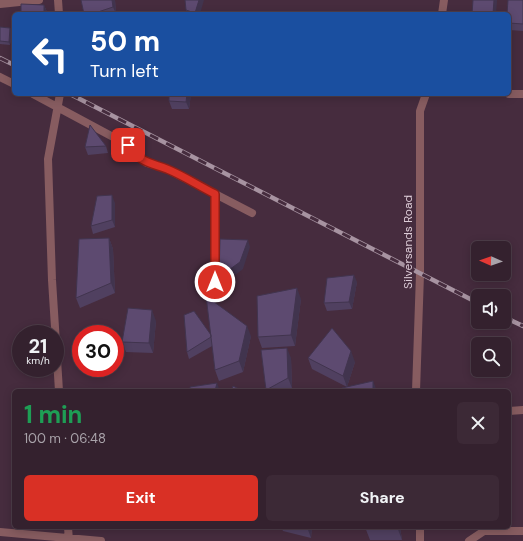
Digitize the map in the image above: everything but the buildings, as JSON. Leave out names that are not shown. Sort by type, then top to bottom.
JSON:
[{"type":"street","points":[[0,4],[39,0]]},
{"type":"street","points":[[58,0],[59,12]]},
{"type":"street","points":[[442,12],[444,0]]},
{"type":"street","points":[[0,77],[12,83]]},
{"type":"street","points":[[511,94],[523,94]]},
{"type":"street","points":[[37,96],[128,145],[134,154],[147,163],[167,169],[252,213]]},
{"type":"street","points":[[59,389],[52,280],[48,158],[60,96]]},
{"type":"street","name":"Silversands Road","points":[[416,389],[420,274],[420,111],[425,96]]},
{"type":"street","points":[[215,194],[215,282]]},
{"type":"street","points":[[511,411],[523,410]]},
{"type":"street","points":[[68,529],[69,539]]},
{"type":"street","points":[[420,529],[420,541]]},
{"type":"street","points":[[469,541],[484,531],[523,530]]},
{"type":"street","points":[[0,532],[101,541]]},
{"type":"railway","points":[[0,58],[12,64]]},
{"type":"railway","points":[[74,96],[471,299]]},
{"type":"railway","points":[[511,320],[523,326]]},
{"type":"route","points":[[128,145],[134,154],[147,163],[167,169],[215,194],[215,282]]}]
